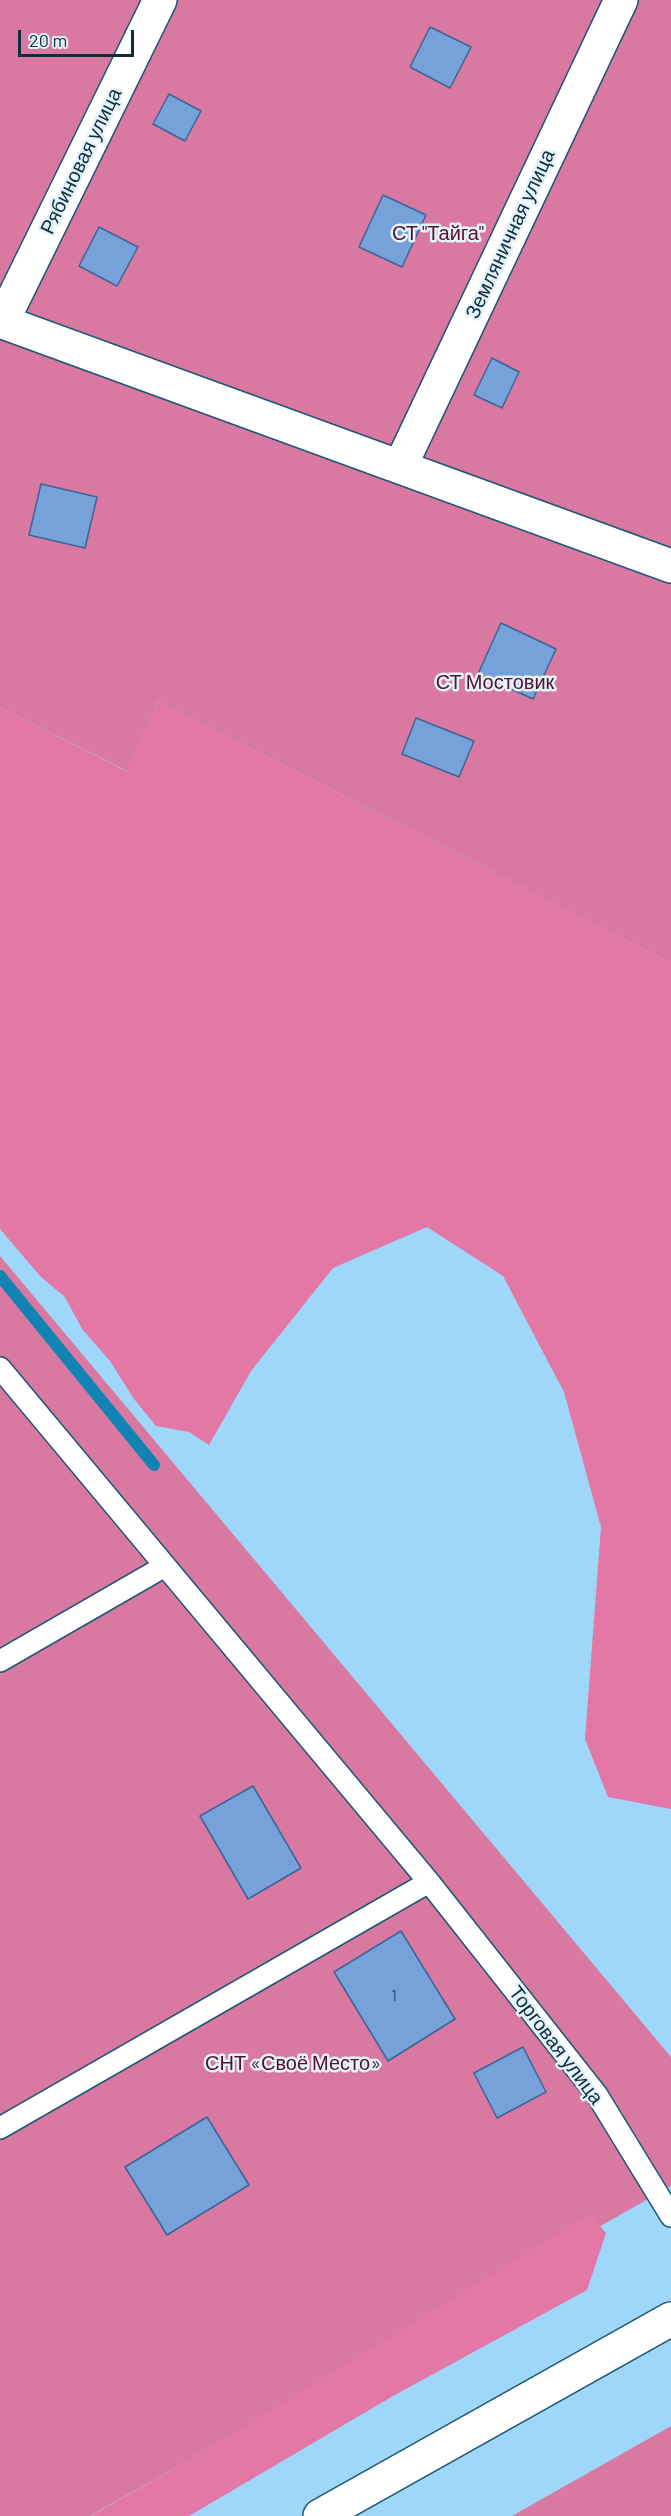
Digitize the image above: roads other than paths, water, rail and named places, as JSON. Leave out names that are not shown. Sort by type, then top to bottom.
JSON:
[{"type":"street","name":"Рябиновая улица","points":[[1,322],[160,0]]},
{"type":"street","name":"Земляничная улица","points":[[400,467],[621,0]]},
{"type":"street","points":[[1,322],[671,566]]},
{"type":"street","points":[[320,2516],[671,2319]]},
{"type":"lane","name":"Торговая улица","points":[[0,1368],[429,1882],[597,2095],[671,2216]]},
{"type":"lane","points":[[0,1661],[165,1566]]},
{"type":"lane","points":[[0,2128],[429,1882]]},
{"type":"waterway","points":[[0,1276],[154,1465]]},
{"type":"park label","name":"СТ \"Тайга\"","points":[[438,233]]},
{"type":"park label","name":"СТ Мостовик","points":[[495,682]]},
{"type":"park label","name":"СНТ «Своё Место»","points":[[293,2063]]}]
